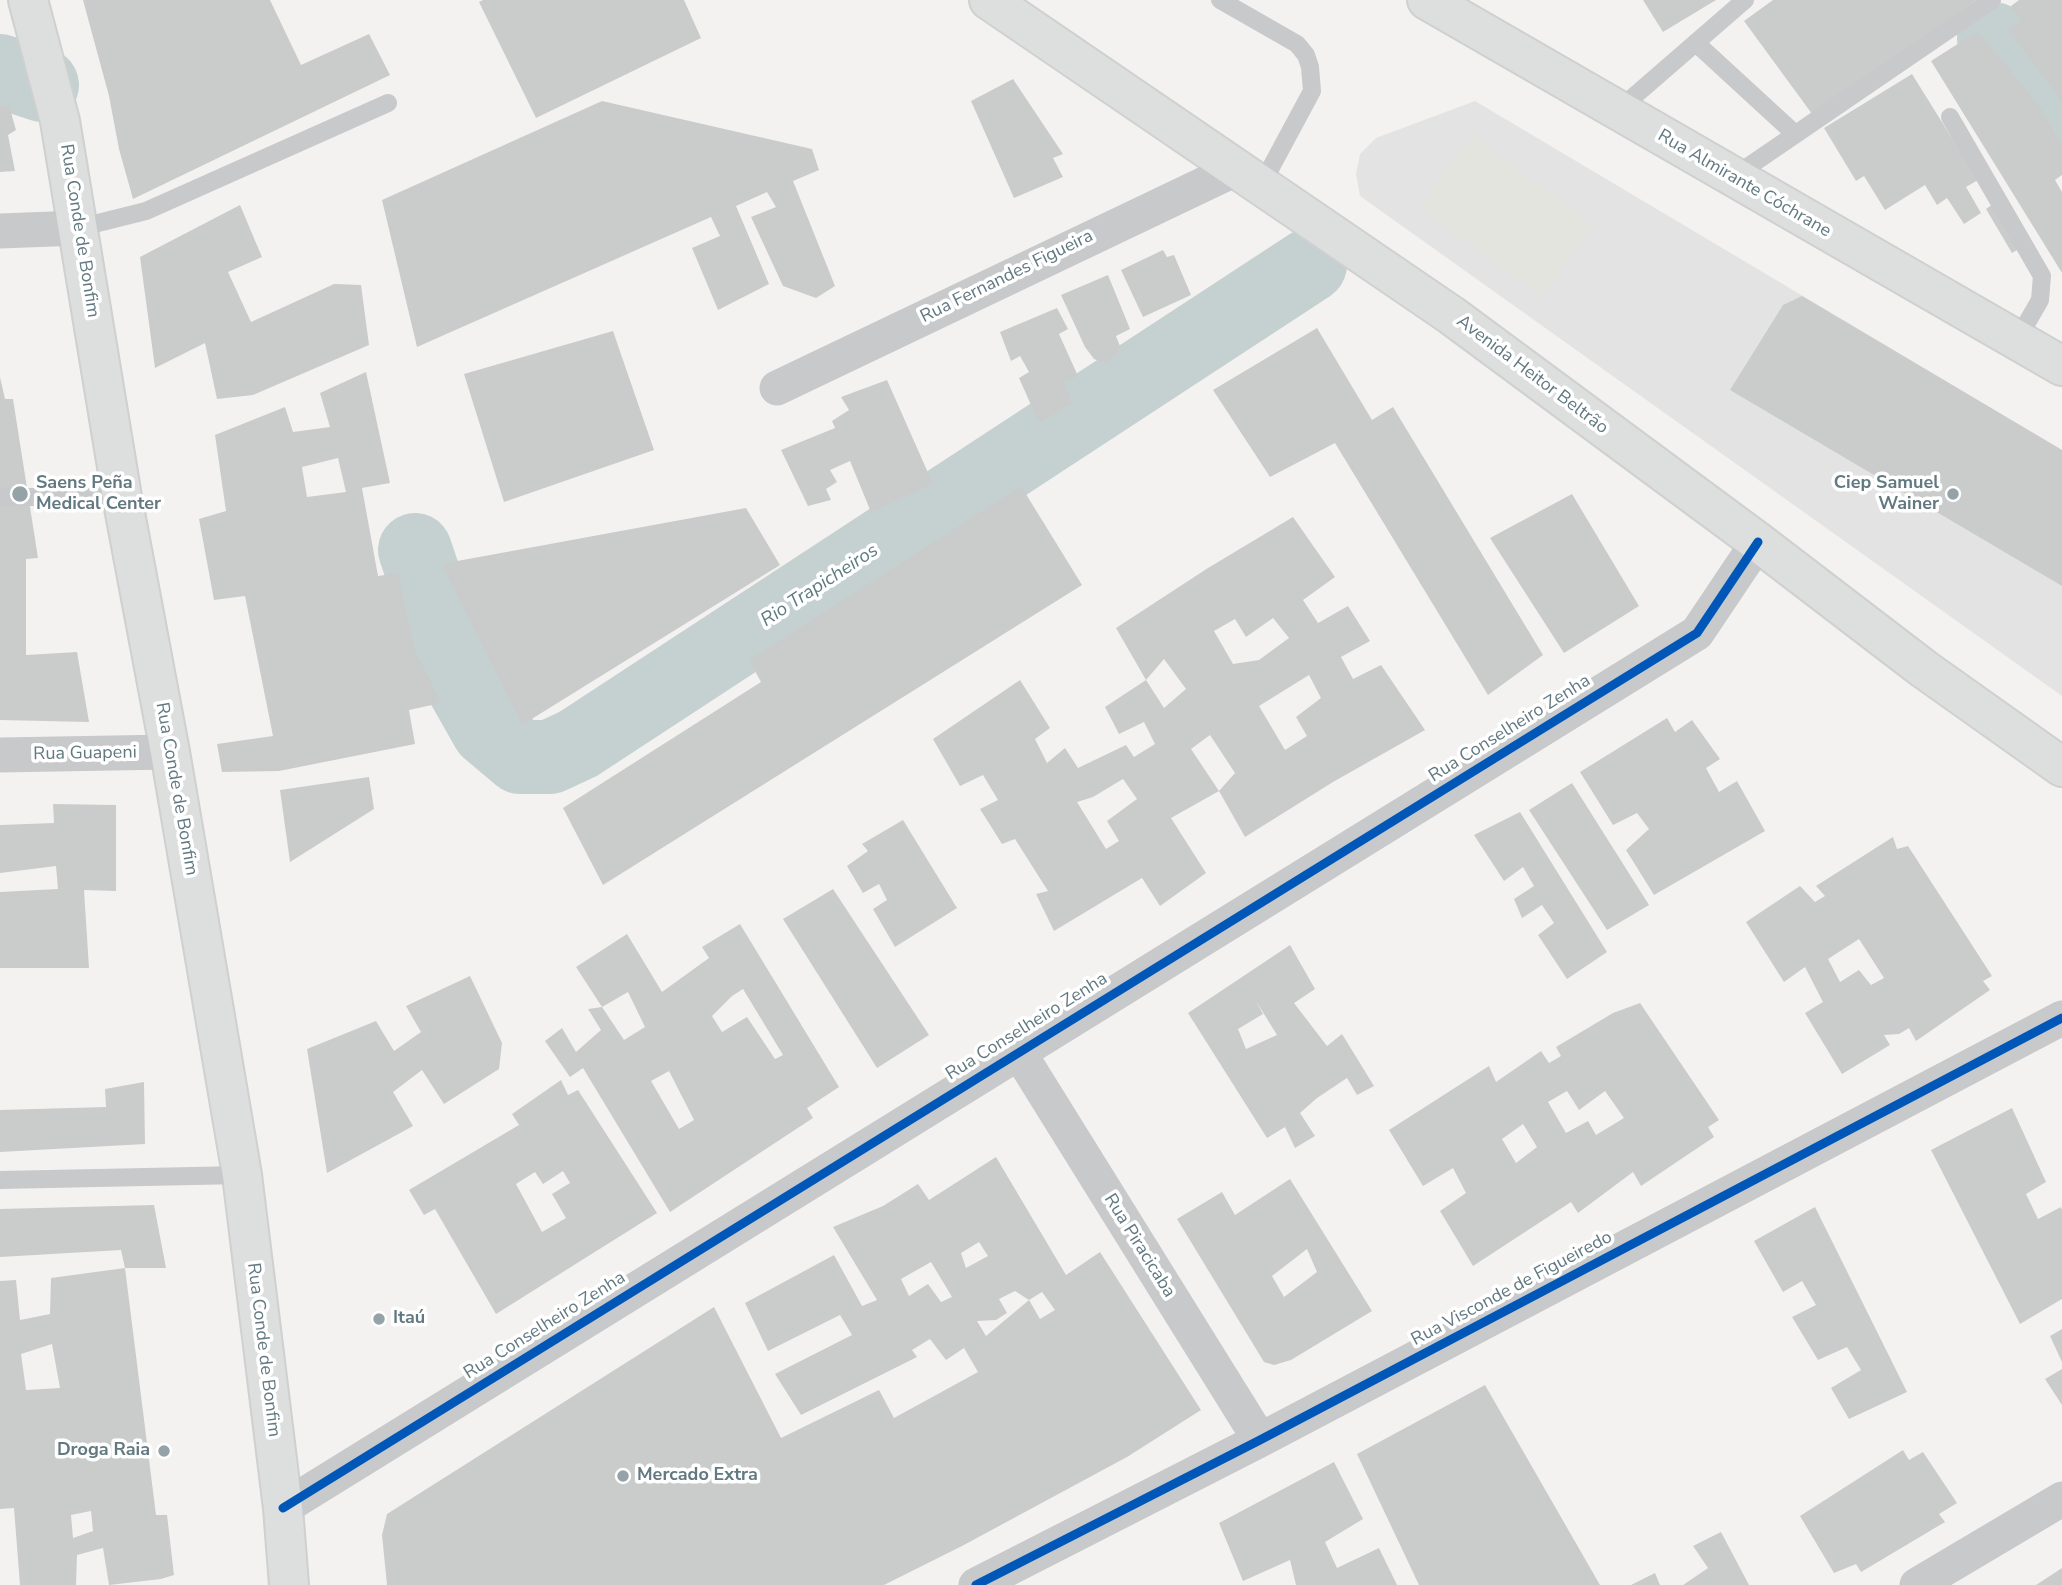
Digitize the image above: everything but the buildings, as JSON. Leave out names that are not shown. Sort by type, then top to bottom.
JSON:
[{"type":"main road","name":"Rua Conde de Bonfim","points":[[28,0],[60,121],[122,497],[170,752],[242,1175],[289,1585]]},
{"type":"main road","name":"Avenida Heitor Beltrão","points":[[989,0],[1451,315],[1758,542],[1924,669],[2062,767]]},
{"type":"main road","name":"Rua Almirante Cóchrane","points":[[1427,0],[2062,366]]},
{"type":"street","name":"Rua Fernandes Figueira","points":[[777,388],[1250,176]]},
{"type":"street","points":[[0,231],[78,228]]},
{"type":"street","name":"Rua Conselheiro Zenha","points":[[282,1508],[1696,633],[1758,542]]},
{"type":"street","name":"Rua Guapeni","points":[[0,755],[170,752]]},
{"type":"street","name":"Rua Visconde de Figueiredo","points":[[976,1585],[1260,1440],[2062,1018]]},
{"type":"street","name":"Rua Piracicaba","points":[[1018,1051],[1260,1440]]},
{"type":"street","points":[[1917,1585],[2062,1499]]},
{"type":"lane","points":[[1220,0],[1297,44],[1306,55],[1310,67],[1312,91],[1250,176]]},
{"type":"lane","points":[[1617,111],[1745,0]]},
{"type":"lane","points":[[1732,177],[1992,0]]},
{"type":"lane","points":[[1696,43],[1795,134]]},
{"type":"lane","points":[[78,228],[146,211],[388,103]]},
{"type":"lane","points":[[1950,117],[2042,276],[2040,300],[2017,340]]},
{"type":"lane","points":[[0,498],[122,497]]},
{"type":"lane","points":[[0,1180],[242,1175]]},
{"type":"shaded area","points":[[1475,101],[2062,450],[2062,696],[1360,196],[1356,174],[1360,154],[1376,138]]},
{"type":"shaded area","points":[[1471,136],[1593,225],[1542,296],[1420,208]]},
{"type":"waterway","name":"Rio Trapicheiros","points":[[1994,39],[2062,122]]},
{"type":"waterway","name":"Rio Trapicheiros","points":[[0,71],[42,85]]},
{"type":"waterway","name":"Rio Trapicheiros","points":[[415,550],[458,677],[488,730],[520,757],[550,757],[578,744],[1310,265]]},
{"type":"cycle path","points":[[283,1508],[1697,633],[1758,542]]},
{"type":"cycle path","points":[[976,1585],[1260,1440],[2062,1018]]},
{"type":"place","name":"Saens Peña Medical Center","points":[[20,494]]},
{"type":"place","name":"Ciep Samuel Wainer","points":[[1953,494]]},
{"type":"place","name":"Itaú","points":[[379,1319]]},
{"type":"place","name":"Droga Raia","points":[[164,1451]]},
{"type":"place","name":"Mercado Extra","points":[[623,1476]]}]
